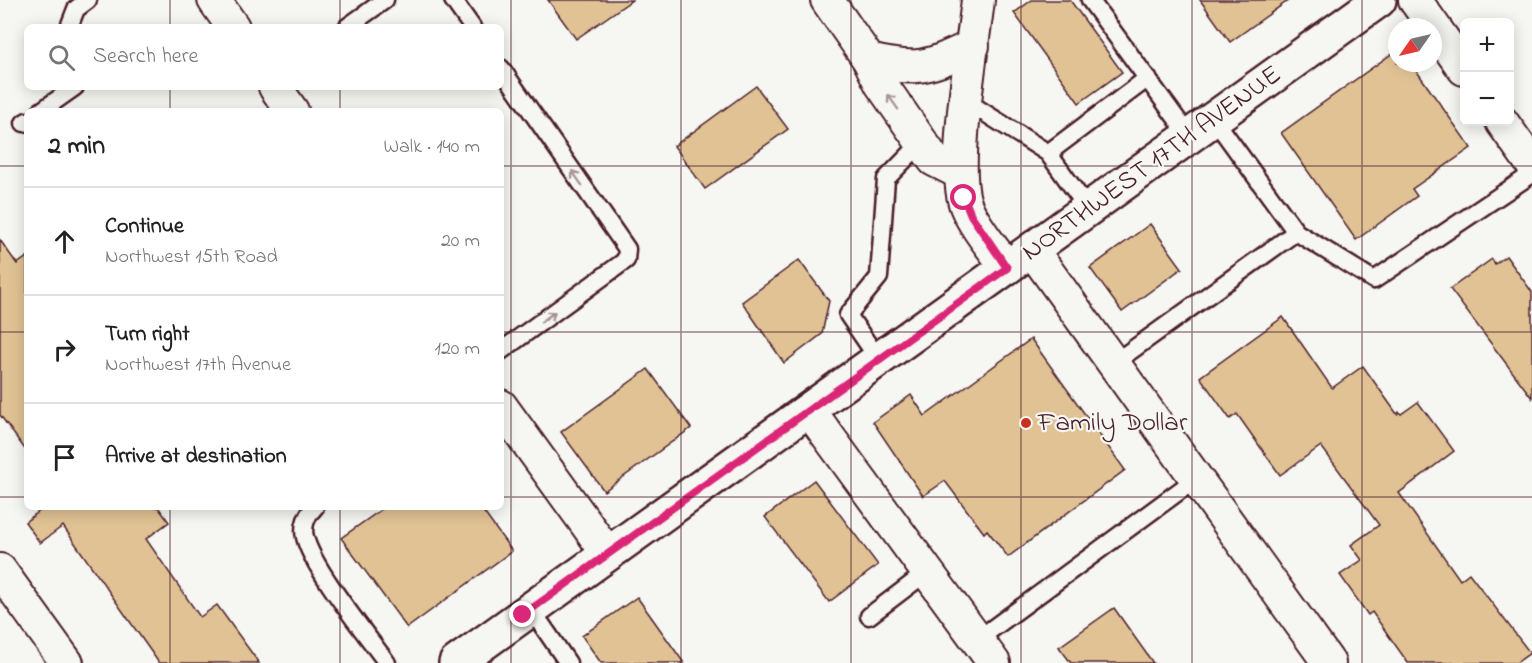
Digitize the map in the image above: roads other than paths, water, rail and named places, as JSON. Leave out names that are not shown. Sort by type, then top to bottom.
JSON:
[{"type":"main road","name":"NORTHWEST 17TH AVENUE","points":[[456,663],[1379,0]]},
{"type":"street","points":[[214,0],[231,24]]},
{"type":"street","points":[[827,0],[869,60],[881,84],[934,160],[960,174]]},
{"type":"street","points":[[978,0],[960,174],[966,206],[1020,259],[1114,363],[1329,663]]},
{"type":"street","points":[[1415,0],[1460,63]]},
{"type":"street","points":[[869,60],[903,68],[919,66],[938,62],[973,46]]},
{"type":"street","points":[[277,90],[290,108]]},
{"type":"street","points":[[1505,126],[1532,164]]},
{"type":"street","points":[[504,410],[608,554]]},
{"type":"street","points":[[809,410],[985,651]]},
{"type":"street","points":[[0,570],[67,663]]},
{"type":"lane","points":[[70,24],[76,9],[88,0]]},
{"type":"lane","points":[[351,24],[385,0]]},
{"type":"lane","points":[[453,0],[470,24]]},
{"type":"lane","points":[[1090,0],[1148,78],[1202,128],[1296,232],[1374,280],[1532,174]]},
{"type":"lane","points":[[504,72],[627,249],[626,260],[504,349]]},
{"type":"lane","points":[[1048,153],[1148,78]]},
{"type":"lane","points":[[45,108],[71,90]]},
{"type":"lane","points":[[966,101],[1048,153],[1089,210]]},
{"type":"lane","points":[[879,360],[848,315],[879,277],[886,179],[922,142]]},
{"type":"lane","points":[[1114,363],[1296,232]]},
{"type":"lane","points":[[985,651],[1197,478]]},
{"type":"lane","points":[[313,510],[305,522],[304,534],[308,545],[335,590],[387,663]]},
{"type":"lane","points":[[869,616],[927,572]]},
{"type":"lane","points":[[531,609],[568,663]]},
{"type":"place","name":"Family Dollar","points":[[1026,423]]}]
